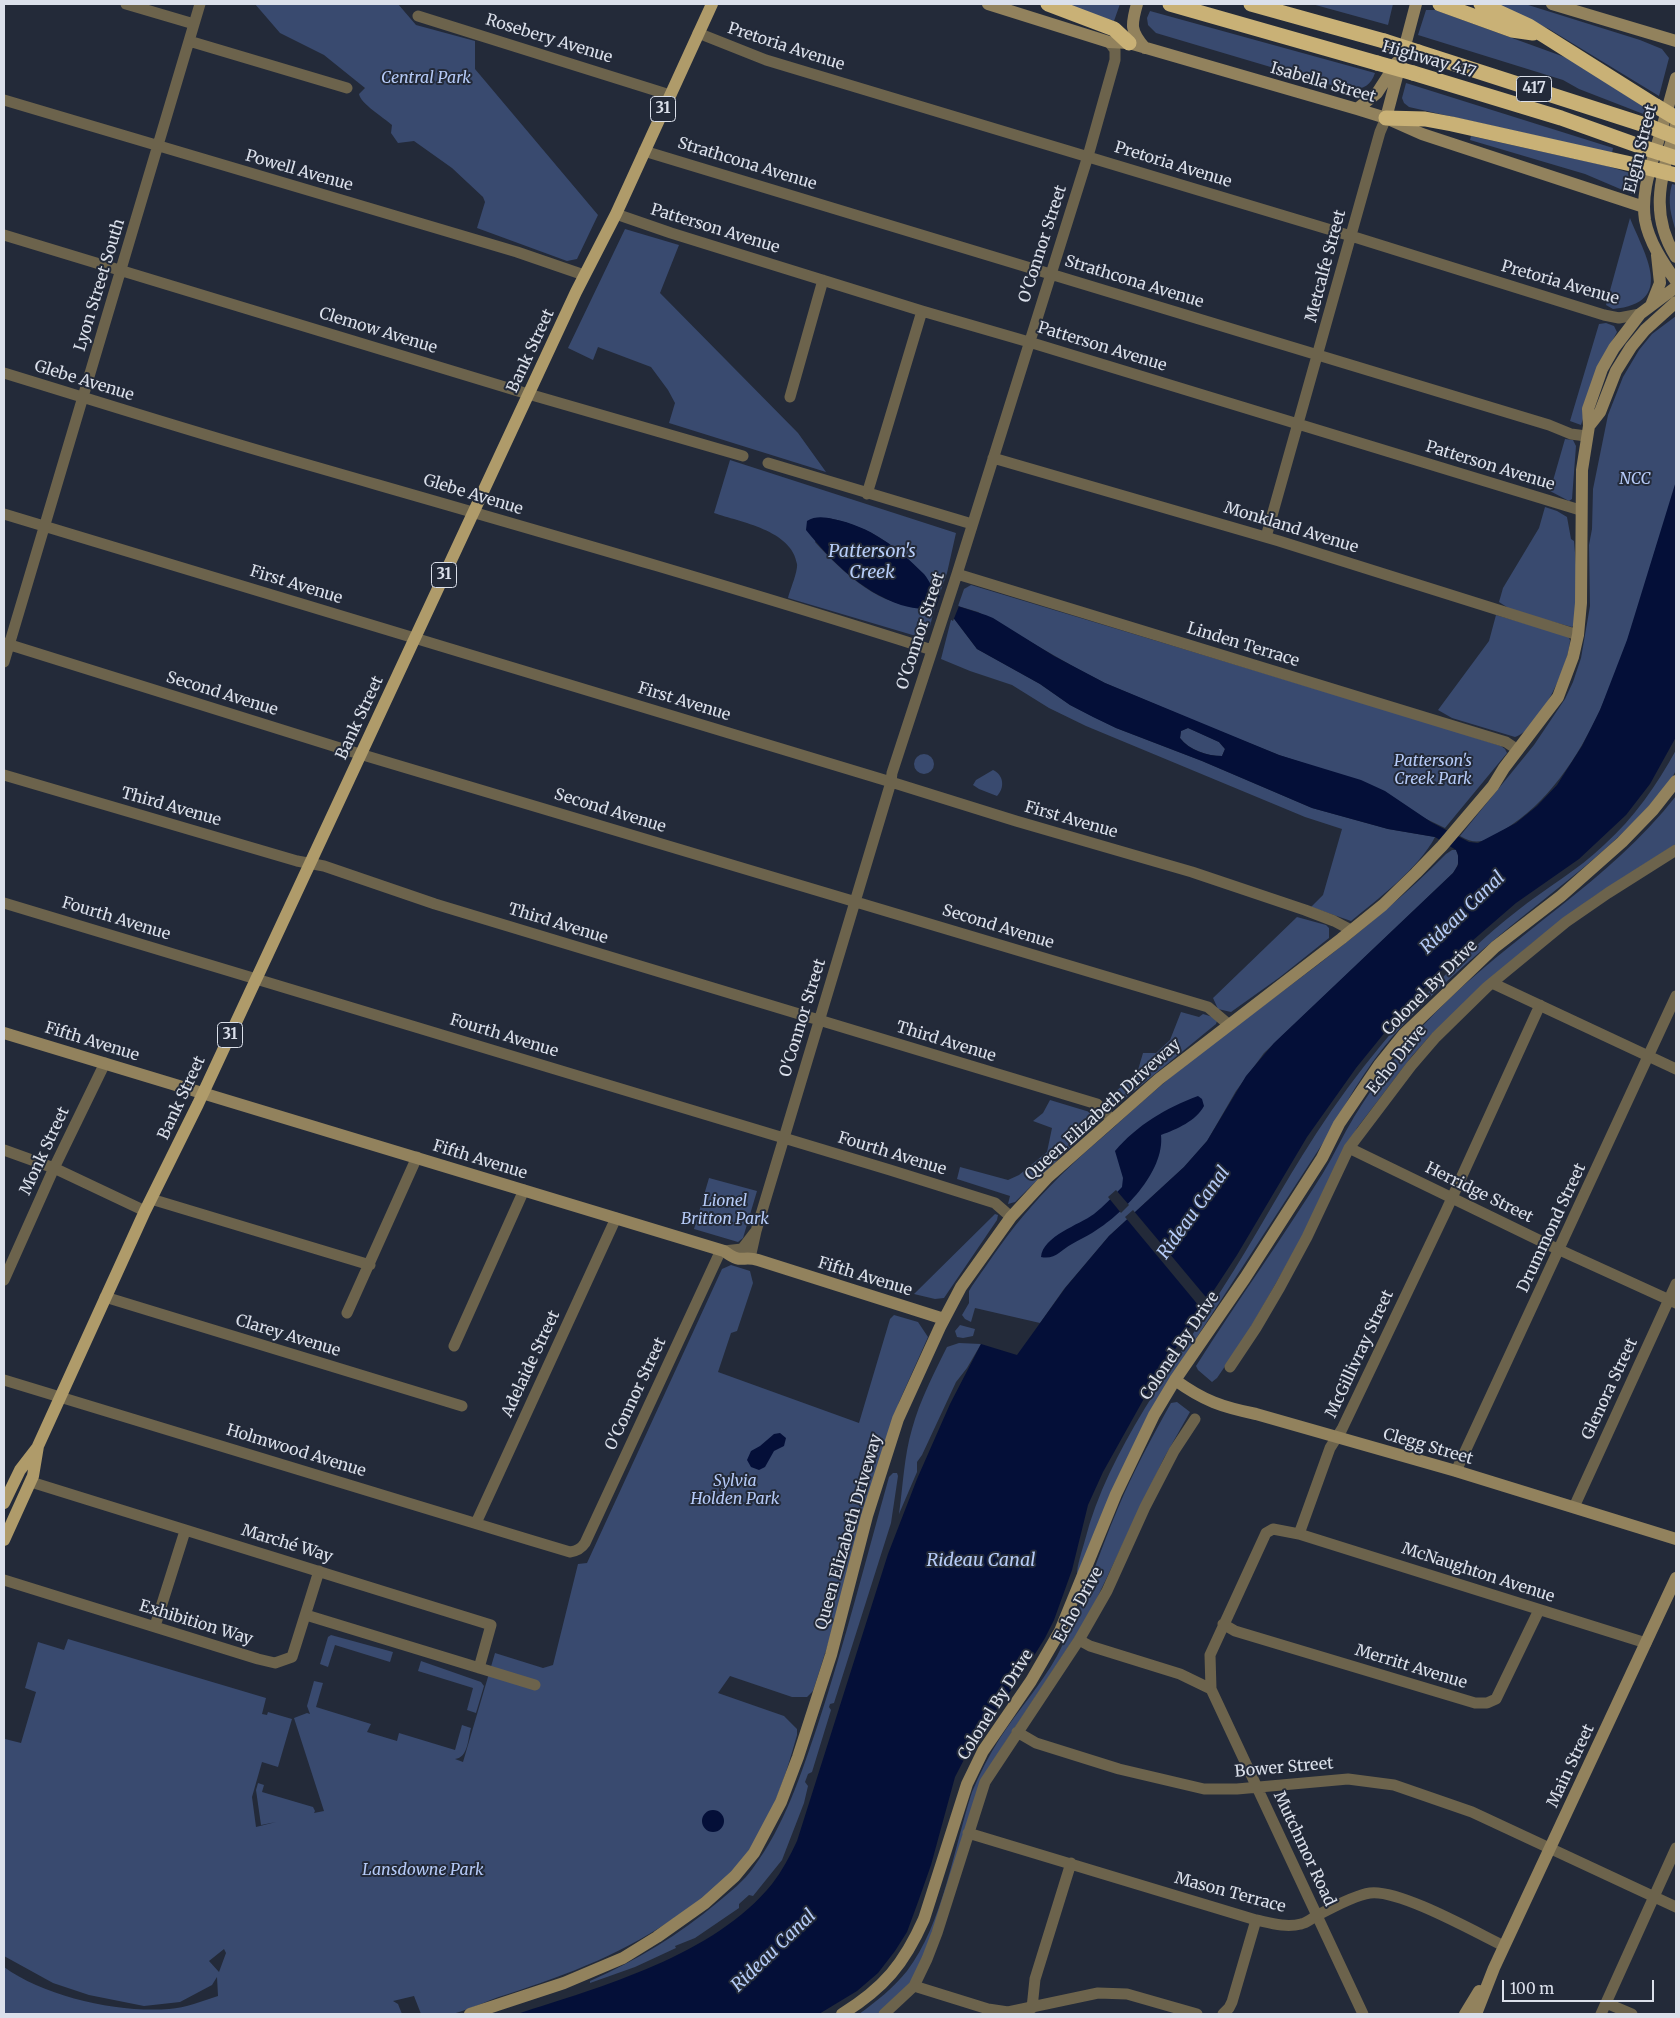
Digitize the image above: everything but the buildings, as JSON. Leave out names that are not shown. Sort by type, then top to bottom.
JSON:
[{"type":"highway","points":[[1048,4],[1114,29],[1129,43]]},
{"type":"highway","name":"Highway 417","points":[[1170,4],[1413,73],[1561,118],[1676,158]]},
{"type":"highway","name":"417","points":[[1251,4],[1384,41],[1676,136]]},
{"type":"highway","points":[[1440,4],[1512,30],[1539,33]]},
{"type":"highway","points":[[1481,4],[1520,21],[1676,118]]},
{"type":"highway","points":[[1386,118],[1425,119],[1452,124],[1676,175]]},
{"type":"main road","name":"Bank Street","points":[[4,1503],[20,1470],[38,1446],[145,1211],[203,1093],[308,864],[362,754],[414,637],[584,275],[616,214],[712,4]]},
{"type":"main road","name":"Isabella Street","points":[[988,4],[1109,42],[1129,43],[1357,109],[1386,118],[1422,134],[1644,207]]},
{"type":"main road","points":[[1137,4],[1131,24],[1134,34],[1144,48]]},
{"type":"main road","name":"Metcalfe Street","points":[[1386,118],[1416,4]]},
{"type":"main road","points":[[1552,4],[1676,41]]},
{"type":"main road","points":[[1357,109],[1377,92],[1402,56]]},
{"type":"main road","name":"Elgin Street","points":[[1676,78],[1648,176],[1644,207],[1647,226],[1657,252],[1676,281]]},
{"type":"main road","name":"Elgin Street","points":[[1676,125],[1660,184],[1659,196],[1663,230],[1676,257]]},
{"type":"main road","points":[[1651,304],[1660,283],[1657,252]]},
{"type":"main road","name":"Queen Elizabeth Driveway","points":[[470,2014],[564,1983],[623,1958],[705,1904],[735,1876],[754,1853],[791,1777],[832,1654],[867,1516],[898,1419],[944,1319],[976,1265],[1011,1217],[1048,1177],[1111,1119],[1159,1079],[1382,905],[1458,828],[1493,786],[1558,697],[1573,657],[1578,635],[1581,603],[1580,510],[1582,470],[1588,431],[1588,408],[1602,369],[1614,348],[1640,314],[1676,287]]},
{"type":"main road","name":"Queen Elizabeth Driveway","points":[[1588,431],[1600,412],[1616,371],[1631,347],[1645,330],[1676,302]]},
{"type":"main road","name":"Colonel By Drive","points":[[842,2014],[875,1992],[894,1971],[916,1937],[927,1910],[967,1784],[983,1751],[1031,1681],[1060,1631],[1116,1494],[1154,1415],[1175,1380],[1245,1278],[1322,1158],[1339,1124],[1379,1065],[1404,1034],[1495,947],[1561,896],[1622,842],[1653,810],[1676,781]]},
{"type":"main road","name":"Fifth Avenue","points":[[4,1033],[723,1250],[734,1258],[741,1260],[750,1258],[944,1319]]},
{"type":"main road","name":"Clegg Street","points":[[1175,1380],[1212,1403],[1456,1472],[1676,1539]]},
{"type":"main road","name":"Bank Street","points":[[4,1540],[31,1482],[38,1446]]},
{"type":"main road","name":"Main Street","points":[[1476,2014],[1504,1946],[1676,1578]]},
{"type":"main road","name":"Main Street","points":[[1464,2014],[1494,1968]]},
{"type":"street","points":[[126,4],[194,24]]},
{"type":"street","name":"Lyon Street South","points":[[4,662],[6,644],[84,397],[200,4]]},
{"type":"street","name":"Rosebery Avenue","points":[[418,16],[670,95]]},
{"type":"street","name":"Pretoria Avenue","points":[[698,33],[766,60],[1088,156],[1604,315],[1619,318],[1640,314]]},
{"type":"street","points":[[189,41],[347,88]]},
{"type":"street","name":"O'Connor Street","points":[[750,1258],[754,1248],[756,1231],[891,782],[892,773],[944,616],[1088,156],[1115,60],[1115,50],[1109,42]]},
{"type":"street","name":"Powell Avenue","points":[[4,100],[517,252],[584,275]]},
{"type":"street","name":"Metcalfe Street","points":[[1266,537],[1350,236],[1380,132],[1386,118]]},
{"type":"street","name":"Strathcona Avenue","points":[[644,150],[1549,425],[1571,434],[1588,431]]},
{"type":"street","name":"Patterson Avenue","points":[[616,214],[922,311],[1580,510]]},
{"type":"street","name":"Clemow Avenue","points":[[4,235],[480,379],[743,456]]},
{"type":"street","points":[[790,397],[823,280]]},
{"type":"street","points":[[867,494],[922,311]]},
{"type":"street","name":"Glebe Avenue","points":[[4,373],[286,459],[474,512],[795,607],[932,650]]},
{"type":"street","name":"Monkland Avenue","points":[[993,458],[1266,537],[1501,609],[1578,635]]},
{"type":"street","points":[[768,463],[972,524]]},
{"type":"street","name":"First Avenue","points":[[4,514],[1016,821],[1192,872],[1305,910],[1351,930]]},
{"type":"street","name":"Linden Terrace","points":[[957,574],[1506,742],[1518,750]]},
{"type":"street","name":"Second Avenue","points":[[6,644],[362,754],[1208,1007],[1228,1024]]},
{"type":"street","name":"Third Avenue","points":[[4,775],[308,864],[324,866],[435,904],[1097,1104],[1111,1119]]},
{"type":"street","name":"Echo Drive","points":[[1230,1367],[1280,1287],[1307,1237],[1350,1148],[1411,1066],[1436,1037],[1492,983],[1566,922],[1676,850]]},
{"type":"street","name":"Fourth Avenue","points":[[4,903],[995,1202],[1011,1217]]},
{"type":"street","points":[[1492,983],[1676,1069]]},
{"type":"street","name":"Drummond Street","points":[[1456,1472],[1676,996]]},
{"type":"street","name":"McGillivray Street","points":[[1300,1534],[1330,1448],[1337,1438],[1452,1198],[1540,1006]]},
{"type":"street","name":"Monk Street","points":[[5,1273],[105,1063]]},
{"type":"street","name":"Herridge Street","points":[[1350,1148],[1560,1250],[1673,1301]]},
{"type":"street","points":[[4,1150],[54,1168],[145,1211]]},
{"type":"street","points":[[347,1313],[417,1157]]},
{"type":"street","points":[[454,1346],[524,1190]]},
{"type":"street","points":[[151,1199],[370,1265]]},
{"type":"street","name":"Adelaide Street","points":[[476,1523],[616,1218]]},
{"type":"street","name":"O'Connor Street","points":[[578,1550],[585,1543],[723,1250],[742,1249],[756,1231]]},
{"type":"street","name":"Glenora Street","points":[[1574,1507],[1673,1301],[1676,1284]]},
{"type":"street","name":"Clarey Avenue","points":[[105,1297],[462,1406]]},
{"type":"street","name":"Holmwood Avenue","points":[[4,1380],[570,1552],[578,1550]]},
{"type":"street","name":"Echo Drive","points":[[884,2014],[914,1986],[937,1933],[985,1782],[1079,1640],[1107,1591],[1145,1507],[1170,1459],[1195,1420]]},
{"type":"street","name":"Marché Way","points":[[31,1482],[491,1625],[478,1668]]},
{"type":"street","points":[[1079,1640],[1090,1646],[1180,1674],[1211,1689],[1210,1655],[1266,1533],[1273,1529],[1300,1534]]},
{"type":"street","points":[[155,1626],[185,1531]]},
{"type":"street","name":"McNaughton Avenue","points":[[1300,1534],[1539,1610],[1631,1636],[1646,1643]]},
{"type":"street","name":"Exhibition Way","points":[[4,1580],[275,1663],[292,1657],[319,1571]]},
{"type":"street","name":"Merritt Avenue","points":[[1223,1624],[1244,1634],[1456,1698],[1475,1703],[1487,1703],[1496,1698],[1539,1610]]},
{"type":"street","points":[[306,1615],[534,1685]]},
{"type":"street","name":"Mutchmor Road","points":[[1211,1689],[1364,2014]]},
{"type":"street","name":"Bower Street","points":[[1017,1732],[1036,1743],[1119,1769],[1204,1789],[1257,1787],[1348,1779],[1394,1785],[1472,1812],[1550,1850],[1676,1907]]},
{"type":"street","name":"Mason Terrace","points":[[968,1833],[1256,1920],[1285,1926],[1302,1924],[1317,1915],[1368,1893],[1376,1892],[1422,1906],[1504,1946]]},
{"type":"street","points":[[1601,2014],[1676,1848]]},
{"type":"street","points":[[1032,2008],[1035,1979],[1071,1864]]},
{"type":"street","points":[[1223,2014],[1232,2002],[1256,1920]]},
{"type":"street","points":[[914,1986],[988,2009],[1008,2012],[1098,1994],[1127,1994],[1197,2014]]},
{"type":"street","points":[[1606,2003],[1632,2014]]},
{"type":"green space","name":"Central Park","points":[[255,4],[398,4],[416,25],[475,41],[475,69],[598,215],[577,259],[567,261],[477,228],[485,202],[483,197],[452,168],[414,141],[398,143],[391,133],[392,125],[361,98],[359,94],[365,88],[324,55],[280,33]]},
{"type":"green space","points":[[1060,4],[1120,4],[1114,21]]},
{"type":"green space","points":[[1312,4],[1393,4],[1388,25]]},
{"type":"green space","points":[[1493,4],[1525,4],[1640,40],[1662,49],[1669,58],[1659,96],[1549,29]]},
{"type":"green space","points":[[1426,10],[1435,10],[1570,59],[1644,107],[1646,115],[1579,89],[1563,80],[1418,35]]},
{"type":"green space","points":[[1150,11],[1375,73],[1369,83],[1361,88],[1338,87],[1156,33],[1148,25],[1147,18]]},
{"type":"green space","points":[[1406,83],[1613,148],[1612,153],[1409,107],[1402,98]]},
{"type":"green space","points":[[1471,136],[1607,166],[1640,176],[1635,192],[1632,194],[1585,174],[1470,140]]},
{"type":"green space","points":[[1672,184],[1676,185],[1676,232],[1670,203]]},
{"type":"green space","points":[[1630,218],[1648,261],[1651,275],[1650,287],[1645,297],[1633,305],[1613,309],[1606,305]]},
{"type":"green space","points":[[625,229],[679,245],[660,293],[798,433],[826,472],[669,423],[675,403],[651,367],[598,347],[593,360],[568,348]]},
{"type":"green space","name":"NCC","points":[[1676,316],[1676,482],[1630,632],[1601,709],[1582,745],[1560,778],[1534,807],[1492,837],[1477,842],[1466,839],[1460,836],[1534,745],[1565,699],[1573,682],[1581,658],[1590,606],[1589,545],[1592,529],[1593,489],[1608,415],[1623,377],[1639,350],[1652,334]]},
{"type":"green space","points":[[1606,323],[1614,326],[1617,332],[1603,358],[1581,425],[1570,421],[1599,324]]},
{"type":"green space","points":[[1565,439],[1573,440],[1576,446],[1572,499],[1569,501],[1550,491]]},
{"type":"green space","points":[[730,460],[956,533],[947,573],[939,596],[928,581],[904,556],[877,536],[862,529],[828,518],[815,542],[840,568],[868,590],[900,604],[917,607],[935,607],[930,626],[916,636],[788,598],[797,564],[793,552],[786,543],[763,529],[714,513]]},
{"type":"green space","points":[[1545,507],[1567,517],[1571,539],[1574,541],[1577,576],[1575,623],[1572,627],[1513,611],[1499,602],[1503,588],[1539,528]]},
{"type":"green space","name":"Patterson's Creek Park","points":[[971,585],[1439,726],[1501,746],[1507,753],[1445,828],[1324,770],[1279,755],[1105,683],[978,612],[958,606],[964,589]]},
{"type":"green space","points":[[1496,615],[1568,636],[1570,640],[1564,665],[1543,710],[1524,732],[1515,737],[1452,718],[1438,710],[1489,641]]},
{"type":"green space","name":"Patterson's Creek Park","points":[[952,616],[977,649],[1040,684],[1070,705],[1116,728],[1202,761],[1312,808],[1388,829],[1435,837],[1409,871],[1351,921],[1311,907],[1323,895],[1342,829],[1305,817],[1086,726],[1049,708],[1012,685],[941,659]]},
{"type":"green space","points":[[1188,728],[1219,742],[1225,749],[1222,756],[1211,755],[1188,746],[1180,738],[1181,731]]},
{"type":"green space","points":[[1676,750],[1677,767],[1673,777],[1620,836],[1452,976],[1402,1026],[1373,1062],[1355,1088],[1332,1129],[1184,1357],[1077,1575],[1080,1558],[1096,1506],[1126,1441],[1332,1110],[1381,1045],[1436,984],[1506,919],[1584,863],[1615,835],[1644,800]]},
{"type":"green space","points":[[924,754],[931,757],[934,764],[931,771],[924,774],[917,771],[914,764],[917,757]]},
{"type":"green space","points":[[993,770],[997,772],[1002,782],[1000,793],[997,796],[973,785],[976,780]]},
{"type":"green space","points":[[1676,796],[1676,844],[1593,897],[1531,944],[1429,1037],[1412,1056],[1357,1128],[1300,1241],[1247,1334],[1217,1378],[1212,1382],[1196,1366],[1307,1198],[1372,1089],[1402,1050],[1435,1013],[1464,985],[1621,855],[1650,827]]},
{"type":"green space","points":[[1452,850],[1456,850],[1458,856],[1458,865],[1453,873],[1264,1053],[1236,1091],[1207,1141],[1184,1167],[1109,1236],[1064,1289],[1040,1323],[975,1308],[971,1322],[965,1319],[962,1315],[969,1303],[969,1291],[1000,1245],[1023,1216],[1070,1166],[1168,1079],[1353,937],[1385,911]]},
{"type":"green space","points":[[1297,917],[1326,925],[1329,928],[1329,938],[1280,977],[1231,1012],[1218,1009],[1213,998]]},
{"type":"green space","points":[[1181,1012],[1199,1017],[1203,1014],[1213,1017],[1217,1021],[1216,1024],[1112,1109],[1108,1108],[1104,1103],[1138,1070],[1143,1053],[1156,1053],[1170,1040]]},
{"type":"green space","points":[[1050,1100],[1093,1113],[1099,1119],[1015,1202],[1008,1204],[1010,1196],[957,1179],[960,1167],[1008,1180],[1019,1175],[1047,1152],[1052,1128],[1033,1121],[1043,1113]]},
{"type":"green space","name":"Lionel Britton Park","points":[[709,1178],[757,1191],[743,1238],[738,1242],[694,1229]]},
{"type":"green space","points":[[995,1214],[998,1215],[997,1220],[944,1298],[935,1299],[914,1294]]},
{"type":"green space","points":[[731,1265],[750,1271],[753,1283],[737,1331],[731,1333],[718,1372],[859,1423],[890,1319],[894,1315],[918,1322],[928,1337],[899,1402],[813,1691],[807,1697],[792,1697],[730,1676],[718,1693],[784,1716],[797,1729],[792,1753],[773,1807],[756,1841],[733,1871],[703,1898],[640,1939],[619,1950],[553,1979],[452,2014],[421,2014],[414,1996],[393,2001],[398,2004],[402,2014],[4,2014],[4,1967],[21,1978],[61,1995],[83,2001],[128,2008],[169,2009],[188,2006],[218,1996],[217,1977],[212,1985],[180,2002],[144,2006],[89,1995],[53,1983],[4,1956],[4,1745],[5,1739],[21,1743],[36,1692],[25,1688],[38,1642],[64,1650],[68,1639],[266,1698],[262,1714],[267,1715],[268,1712],[292,1719],[278,1767],[262,1762],[252,1797],[256,1827],[276,1822],[261,1825],[256,1790],[258,1783],[264,1785],[262,1792],[313,1807],[314,1813],[324,1811],[294,1718],[307,1713],[310,1714],[307,1706],[314,1681],[323,1683],[316,1707],[371,1724],[367,1732],[397,1741],[399,1733],[455,1750],[462,1725],[471,1728],[463,1755],[455,1759],[463,1762],[495,1653],[543,1668],[553,1665],[578,1564],[587,1563],[722,1269]],"holes":[[[224,1949],[226,1953],[219,1972],[209,1961]]]},
{"type":"green space","points":[[960,1325],[975,1329],[973,1336],[957,1337],[955,1331]]},
{"type":"green space","points":[[959,1343],[981,1344],[956,1382],[917,1462],[917,1472],[899,1514],[907,1450],[915,1418],[947,1347]]},
{"type":"green space","points":[[1177,1402],[1190,1412],[1164,1458],[1087,1619],[1004,1744],[931,1939],[911,1983],[878,2014],[859,2014],[878,2000],[907,1971],[930,1931],[939,1908],[972,1792],[978,1778],[1000,1738],[1057,1656],[1074,1620],[1110,1526],[1130,1481],[1171,1403]]},
{"type":"green space","points":[[893,1473],[897,1473],[898,1476],[891,1523],[834,1703],[830,1704],[829,1707],[831,1710],[812,1772],[808,1774],[805,1782],[808,1786],[804,1803],[782,1860],[753,1896],[749,1895],[739,1904],[739,1908],[695,1938],[675,1946],[676,1948],[635,1967],[590,1983],[590,1981],[657,1946],[703,1914],[741,1882],[764,1852],[791,1799],[812,1743],[846,1631],[889,1477]]},
{"type":"green space","points":[[331,1635],[393,1652],[390,1662],[335,1645],[328,1667],[320,1664],[328,1637]]},
{"type":"green space","points":[[421,1661],[481,1682],[484,1686],[476,1713],[467,1710],[473,1688],[418,1671]]},
{"type":"water","name":"Rideau Canal","points":[[1676,481],[1676,737],[1650,784],[1626,815],[1579,859],[1516,903],[1457,954],[1399,1015],[1356,1068],[1307,1137],[1237,1255],[1151,1386],[1103,1472],[1088,1505],[1072,1570],[1054,1620],[1022,1675],[971,1746],[955,1777],[931,1865],[907,1932],[878,1973],[857,1991],[819,2014],[517,2014],[620,1980],[655,1966],[720,1930],[748,1909],[772,1884],[786,1863],[797,1841],[888,1554],[917,1479],[950,1404],[981,1344],[1017,1355],[1066,1287],[1109,1236],[1184,1167],[1207,1141],[1246,1076],[1274,1043],[1453,873],[1458,865],[1456,850],[1435,837],[1388,829],[1312,808],[1202,761],[1116,728],[1070,705],[1040,684],[977,649],[952,616],[935,607],[923,609],[901,605],[860,584],[816,542],[806,530],[807,521],[823,517],[859,527],[894,547],[924,574],[933,589],[946,600],[993,618],[1054,656],[1105,683],[1279,755],[1361,780],[1385,791],[1431,822],[1469,842],[1478,843],[1516,823],[1537,806],[1557,785],[1582,746],[1600,710],[1627,640]],"holes":[[[1188,728],[1219,742],[1225,749],[1222,756],[1210,755],[1188,746],[1180,738],[1181,731]]]},
{"type":"water","points":[[1198,1096],[1202,1099],[1204,1106],[1201,1111],[1180,1127],[1161,1135],[1160,1149],[1149,1178],[1128,1204],[1104,1225],[1054,1256],[1041,1257],[1048,1243],[1094,1214],[1122,1187],[1123,1178],[1115,1151],[1142,1125],[1175,1106]]},
{"type":"water","points":[[780,1433],[786,1438],[784,1446],[774,1451],[765,1467],[759,1470],[751,1467],[747,1460],[751,1451],[774,1434]]},
{"type":"water","points":[[713,1810],[721,1813],[724,1821],[721,1829],[713,1832],[705,1829],[702,1821],[705,1813]]},
{"type":"pier","points":[[940,595],[959,606],[953,621],[935,610]]},
{"type":"pier","points":[[1116,1190],[1129,1205],[1121,1213],[1108,1197]]},
{"type":"pier","points":[[1133,1210],[1210,1302],[1204,1312],[1125,1217]]},
{"type":"water label","name":"Patterson's Creek","points":[[872,562]]},
{"type":"park label","name":"Sylvia Holden Park","points":[[735,1490]]},
{"type":"park label","name":"Lansdowne Park","points":[[423,1870]]}]
